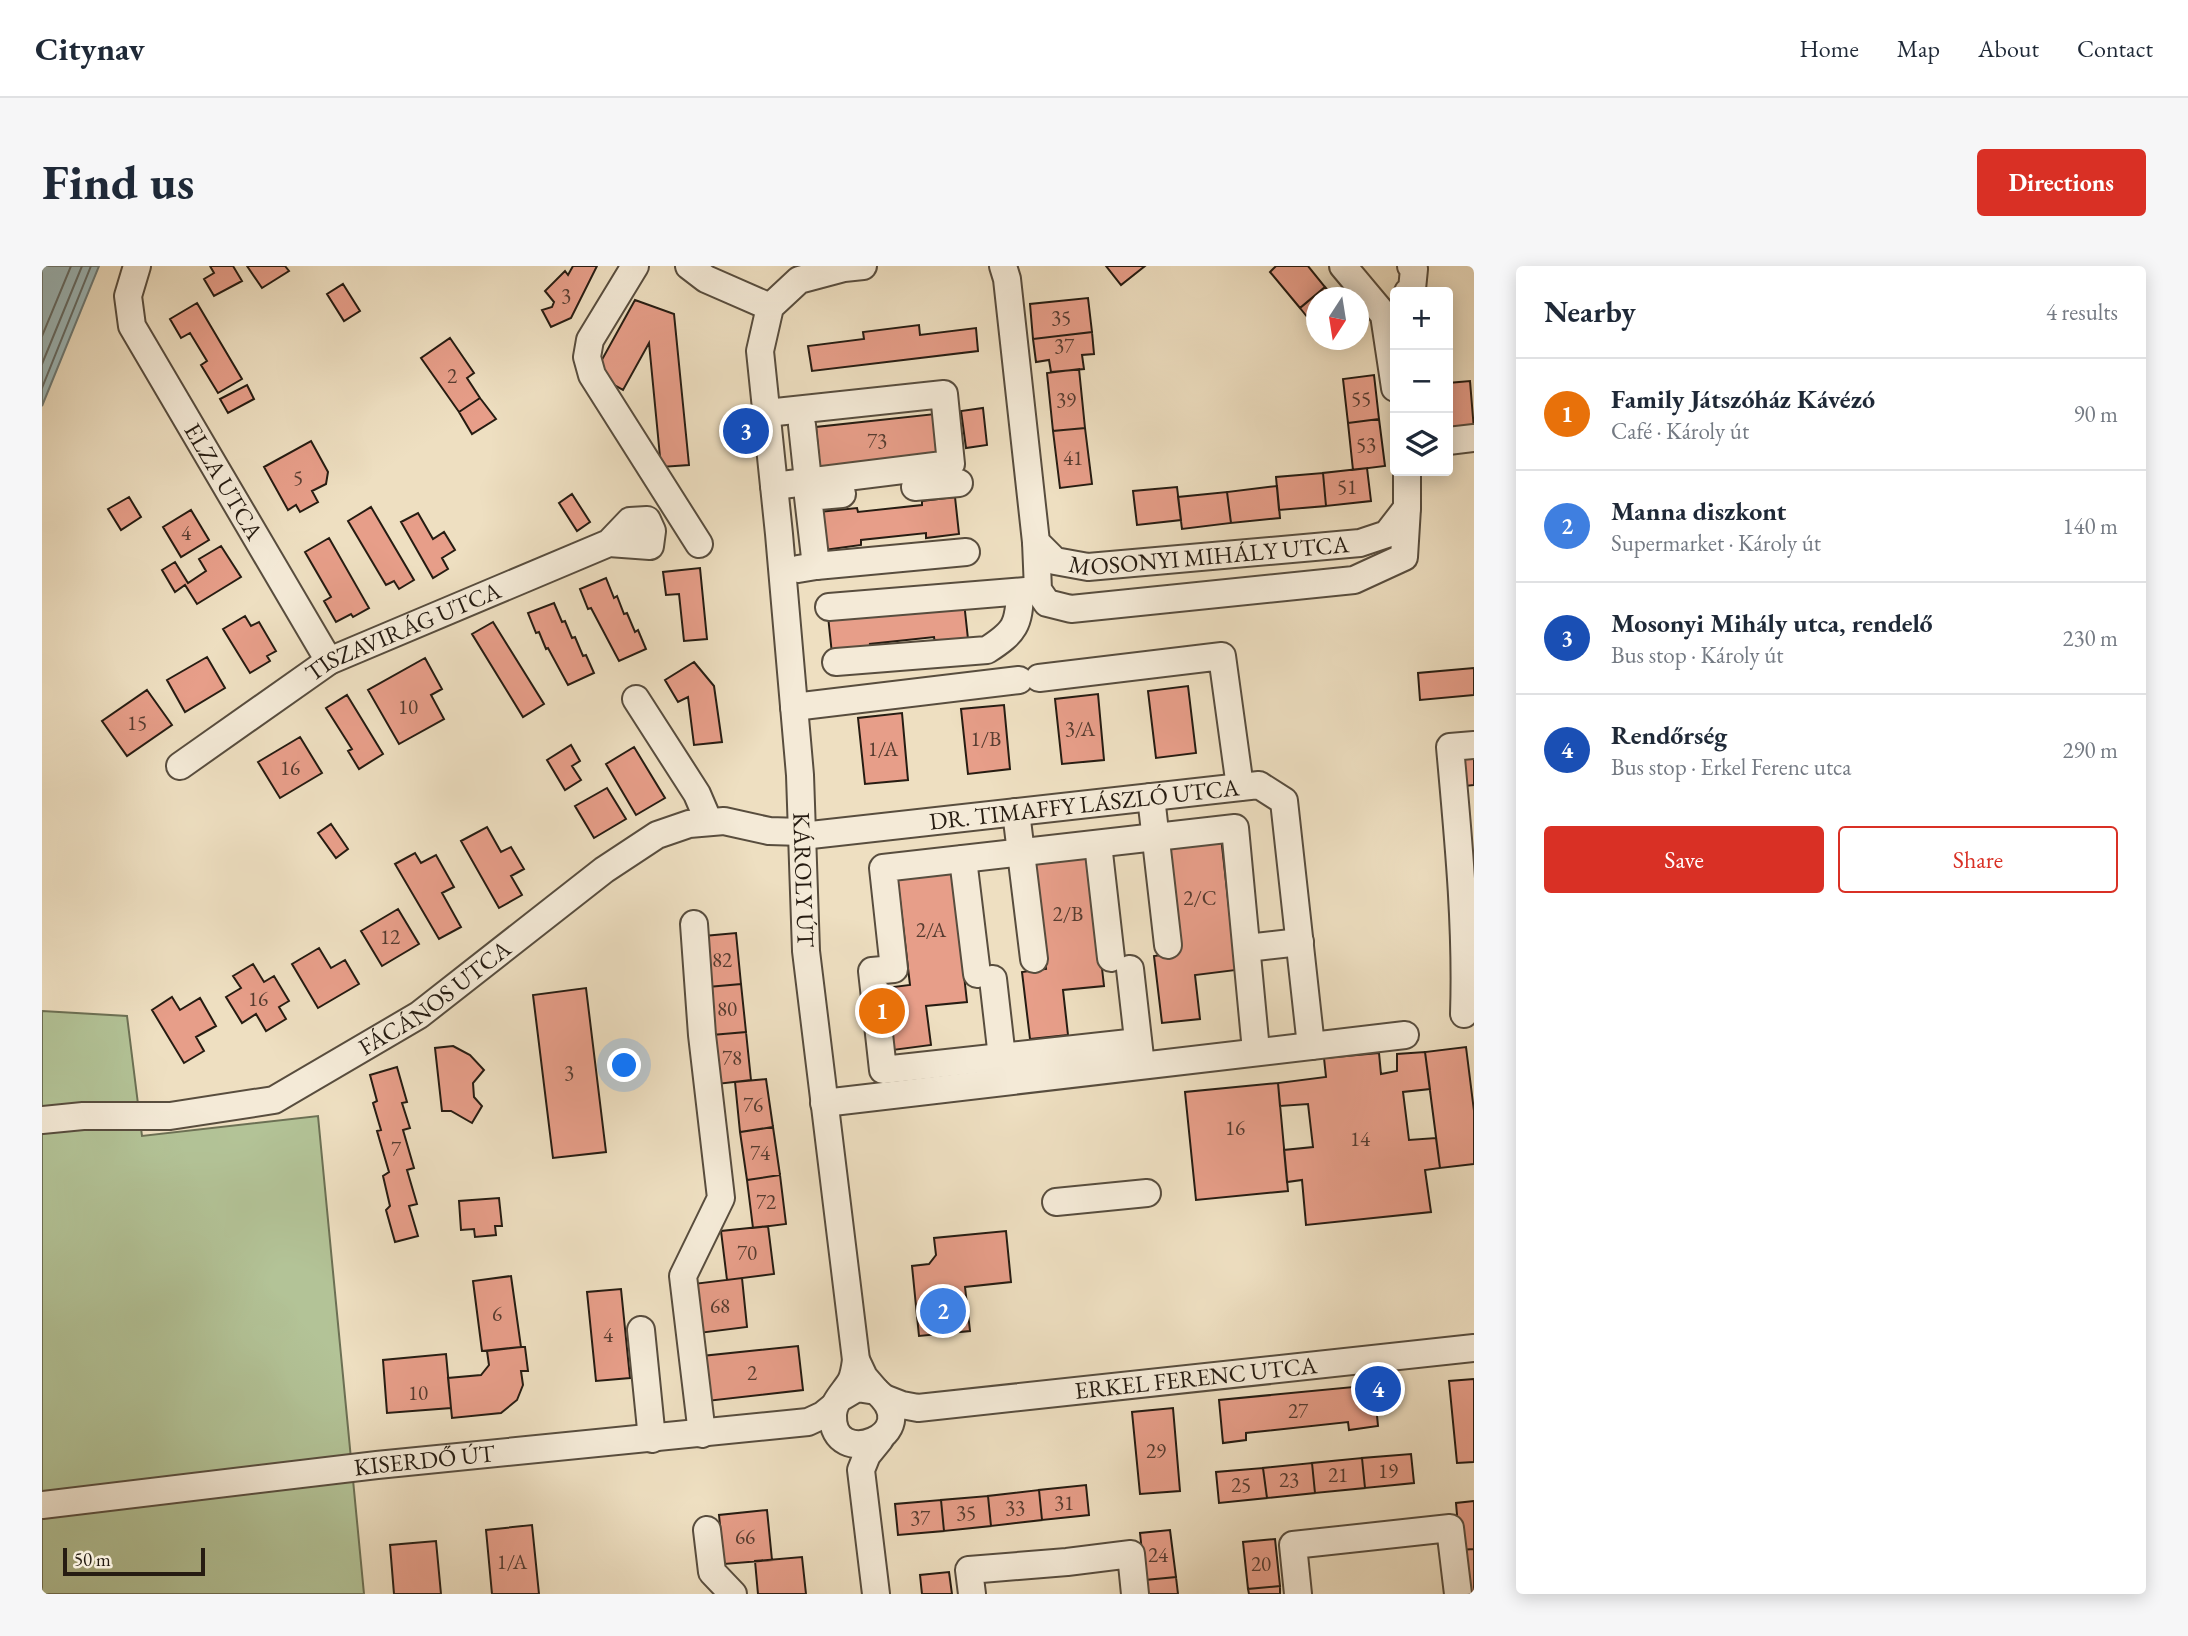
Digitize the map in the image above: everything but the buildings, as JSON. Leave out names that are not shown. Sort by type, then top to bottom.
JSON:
[{"type":"street","name":"ELZA UTCA","points":[[137,266],[128,296],[132,326],[329,661]]},
{"type":"street","points":[[635,266],[590,340],[587,357],[592,375],[699,544]]},
{"type":"street","points":[[689,266],[706,278],[770,307]]},
{"type":"street","points":[[774,486],[951,464],[944,394],[776,412],[765,406],[760,351],[770,307],[799,281],[844,268],[863,266]]},
{"type":"street","name":"MOSONYI MIHÁLY UTCA","points":[[1003,266],[1007,279],[1036,542],[1055,561],[1088,568],[1360,543],[1387,534],[1407,508]]},
{"type":"street","points":[[1343,266],[1390,310]]},
{"type":"street","points":[[1411,266],[1414,270],[1412,287]]},
{"type":"street","name":"KÁROLY ÚT","points":[[765,406],[794,707],[806,951],[856,1360],[864,1377],[880,1394]]},
{"type":"street","points":[[802,425],[808,481]]},
{"type":"street","points":[[1453,440],[1474,438]]},
{"type":"street","points":[[829,607],[1029,591],[1047,603],[1071,609],[1354,580],[1404,556],[1407,476]]},
{"type":"street","points":[[816,566],[808,497],[959,482]]},
{"type":"street","points":[[836,663],[987,650],[1007,637],[1020,617],[1029,591],[1036,542]]},
{"type":"street","name":"TISZAVIRÁG UTCA","points":[[180,766],[329,661],[609,543],[650,547]]},
{"type":"street","points":[[782,572],[816,566],[966,552]]},
{"type":"street","points":[[794,707],[1222,656],[1240,787]]},
{"type":"street","points":[[636,699],[697,794],[709,822]]},
{"type":"street","points":[[1462,746],[1468,902],[1464,1014]]},
{"type":"street","name":"DR. TIMAFFY LÁSZLÓ UTCA","points":[[802,834],[878,828],[1259,785],[1284,801],[1311,1046]]},
{"type":"street","points":[[1151,797],[1168,945]]},
{"type":"street","points":[[1016,812],[1034,959]]},
{"type":"street","name":"FÁCÁNOS UTCA","points":[[42,1120],[83,1115],[170,1116],[274,1100],[419,1015],[604,870],[657,835],[689,824],[724,821],[769,831],[802,834]]},
{"type":"street","points":[[878,828],[894,969],[872,971],[883,1070],[1003,1069]]},
{"type":"street","points":[[883,868],[1236,828],[1255,1040]]},
{"type":"street","points":[[1098,844],[1139,1054]]},
{"type":"street","points":[[963,859],[1003,1069]]},
{"type":"street","points":[[694,924],[702,1035],[721,1198],[683,1276],[702,1434]]},
{"type":"street","points":[[1247,948],[1300,942]]},
{"type":"street","points":[[824,1102],[1003,1069],[1139,1054],[1311,1046],[1405,1035]]},
{"type":"street","points":[[1056,1202],[1147,1193]]},
{"type":"street","points":[[642,1330],[652,1439]]},
{"type":"street","name":"ERKEL FERENC UTCA","points":[[880,1394],[902,1405],[918,1408],[1474,1348]]},
{"type":"street","name":"KÁROLY ÚT","points":[[837,1402],[852,1379],[856,1360]]},
{"type":"street","points":[[861,1470],[867,1455],[883,1436],[891,1415],[880,1394],[867,1388],[857,1388],[837,1402],[833,1416],[842,1437],[854,1451],[861,1470],[876,1594]]},
{"type":"street","name":"KISERDŐ ÚT","points":[[42,1505],[377,1465],[808,1422],[823,1415],[837,1402]]},
{"type":"street","name":"ERKEL FERENC UTCA","points":[[883,1436],[899,1417],[918,1408]]},
{"type":"street","name":"KISERDŐ ÚT","points":[[808,1422],[821,1425],[842,1437]]},
{"type":"street","points":[[842,1437],[863,1445],[883,1436]]},
{"type":"street","points":[[1298,1594],[1293,1545],[1450,1528],[1458,1594]]},
{"type":"street","points":[[707,1530],[712,1572],[733,1594]]},
{"type":"street","points":[[972,1594],[970,1570],[1130,1554],[1135,1594]]},
{"type":"green space","points":[[42,1011],[127,1016],[142,1136],[318,1116],[364,1594],[42,1594]]},
{"type":"water","points":[[42,266],[99,266],[42,406]]},
{"type":"place","name":"Mosonyi Mihály utca, rendelő","points":[[746,431]]},
{"type":"place","name":"Family Játszóház Kávézó","points":[[882,1011]]},
{"type":"place","name":"Manna diszkont","points":[[943,1311]]},
{"type":"place","name":"Rendőrség","points":[[1378,1389]]}]
